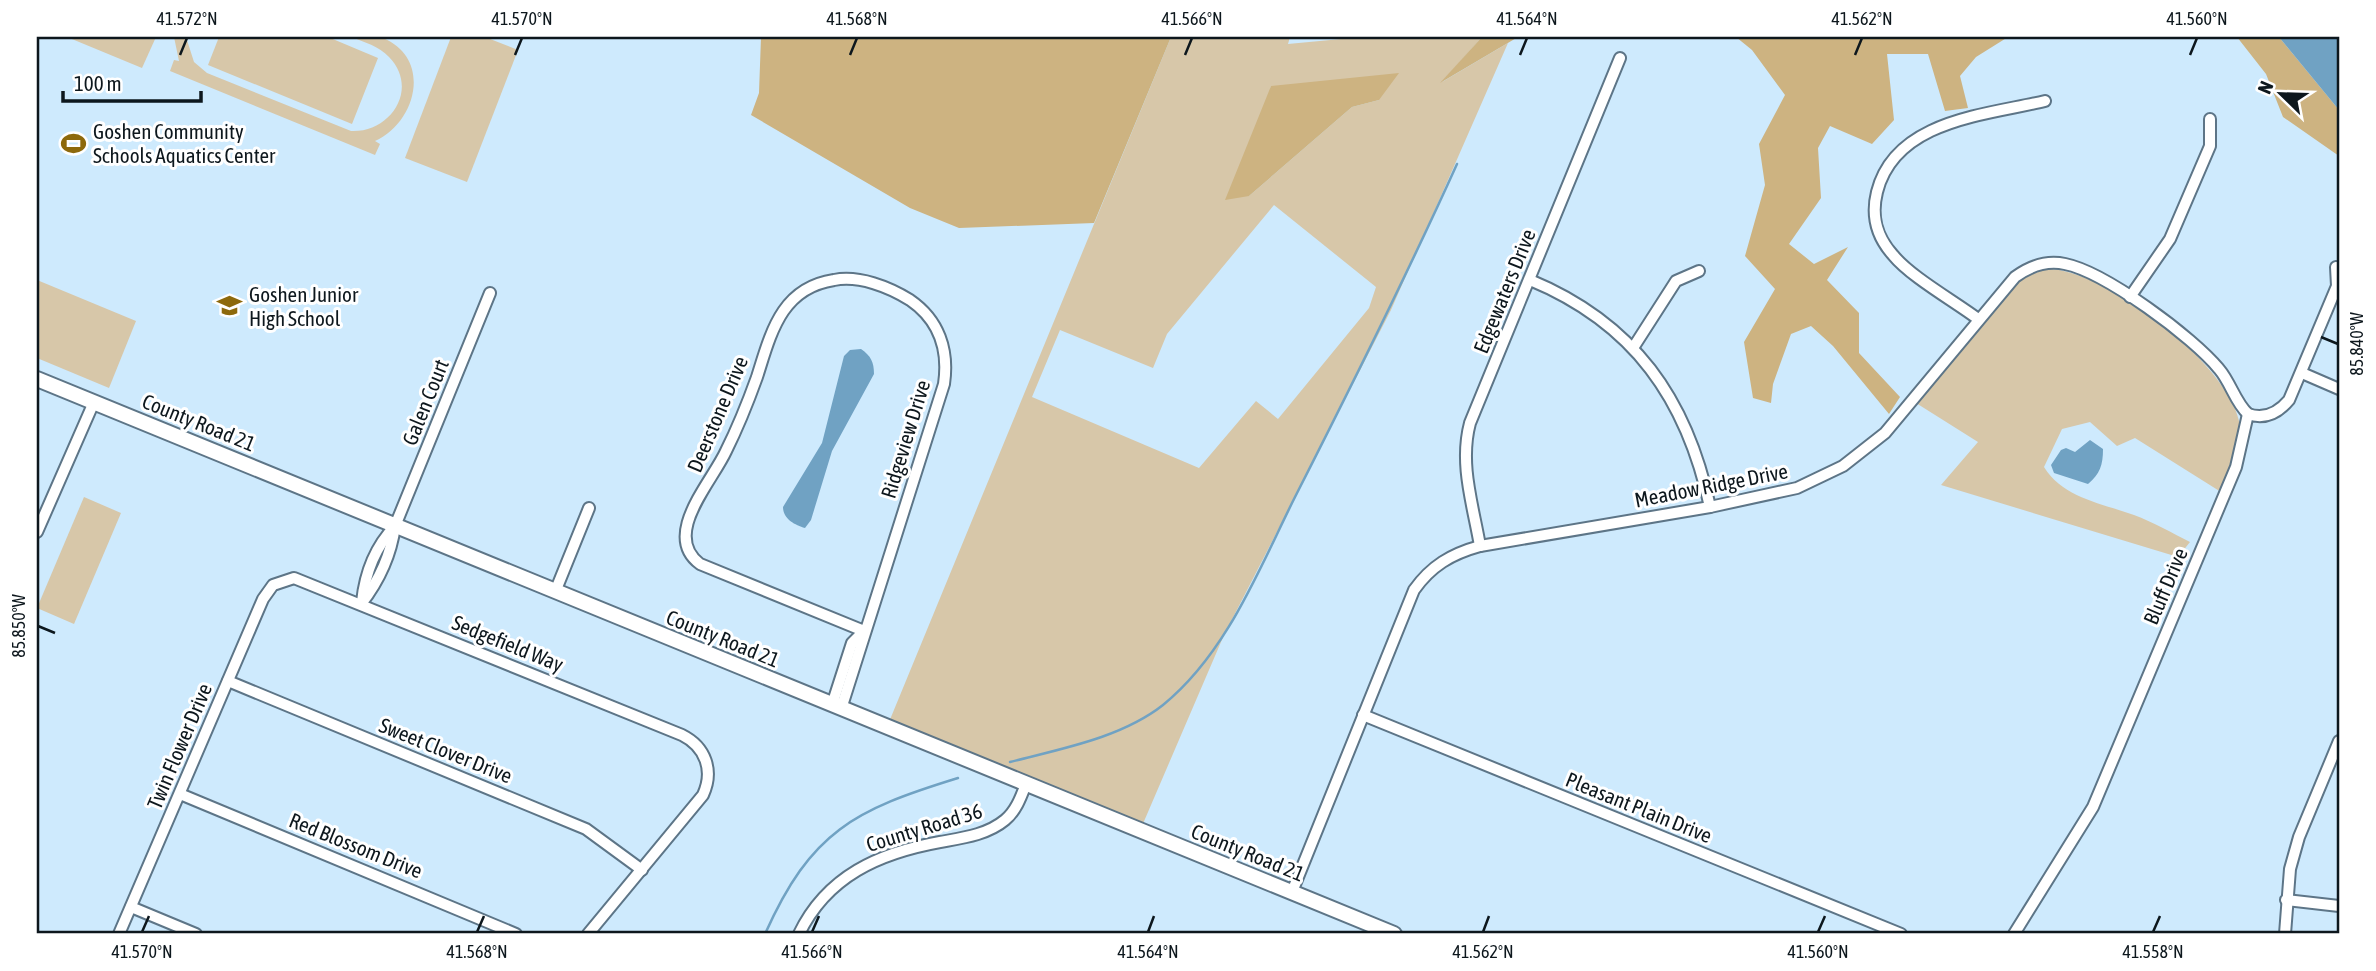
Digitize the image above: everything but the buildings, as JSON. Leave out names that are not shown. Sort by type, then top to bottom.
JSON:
[{"type":"street","name":"Edgewaters Drive","points":[[1480,546],[1465,463],[1465,443],[1620,58]]},
{"type":"street","points":[[1978,319],[1895,258],[1884,244],[1874,221],[1878,185],[1899,152],[1926,131],[2045,101]]},
{"type":"street","points":[[2130,298],[2169,239],[2210,146],[2210,119]]},
{"type":"street","name":"Meadow Ridge Drive","points":[[1292,892],[1414,590],[1433,567],[1452,555],[1480,546],[1710,507],[1797,488],[1822,478],[1864,452],[1904,412],[2015,276],[2034,266],[2049,263],[2063,264],[2098,276],[2208,356],[2248,414]]},
{"type":"street","points":[[2248,414],[2266,416],[2282,407],[2301,373],[2337,286],[2336,267]]},
{"type":"street","points":[[1633,348],[1676,281],[1699,271]]},
{"type":"street","name":"Ridgeview Drive","points":[[798,293],[825,281],[854,278],[904,297],[925,312],[936,326],[946,357],[944,384],[864,631],[862,645],[837,707]]},
{"type":"street","points":[[1530,280],[1579,303],[1633,348],[1665,386],[1701,463],[1710,507]]},
{"type":"street","name":"Galen Court","points":[[361,604],[364,582],[380,542],[395,526],[490,293]]},
{"type":"street","name":"Deerstone Drive","points":[[798,293],[774,326],[737,428],[689,518],[685,536],[690,553],[710,569],[864,631]]},
{"type":"street","points":[[2301,373],[2339,389]]},
{"type":"street","name":"County Road 21","points":[[37,379],[1394,934]]},
{"type":"street","points":[[37,531],[93,402]]},
{"type":"street","name":"Bluff Drive","points":[[2014,934],[2103,786],[2236,467],[2248,414]]},
{"type":"street","points":[[555,592],[589,508]]},
{"type":"street","name":"Sedgefield Way","points":[[283,579],[303,580],[682,735],[696,745],[707,763],[708,781],[703,795],[642,870]]},
{"type":"street","name":"Twin Flower Drive","points":[[119,934],[263,599],[273,585],[283,579]]},
{"type":"street","name":"Sweet Clover Drive","points":[[228,681],[586,828],[642,870]]},
{"type":"street","name":"Pleasant Plain Drive","points":[[1363,715],[1901,934]]},
{"type":"street","points":[[2285,934],[2290,869],[2299,837],[2339,741]]},
{"type":"street","name":"County Road 36","points":[[799,934],[818,902],[855,870],[909,847],[970,837],[993,828],[1015,808],[1026,784]]},
{"type":"street","name":"Red Blossom Drive","points":[[180,794],[516,934]]},
{"type":"street","points":[[588,934],[642,870]]},
{"type":"street","points":[[2287,900],[2339,906]]},
{"type":"street","points":[[131,907],[197,934]]},
{"type":"shaded area","points":[[67,37],[156,37],[142,68]]},
{"type":"shaded area","points":[[174,37],[186,37],[194,62],[207,73],[351,131],[365,130],[388,117],[401,95],[402,82],[398,69],[385,53],[351,37],[380,37],[399,48],[409,60],[413,91],[401,120],[375,141],[380,144],[375,155],[170,71],[174,60],[179,61]]},
{"type":"shaded area","points":[[219,37],[328,37],[378,58],[352,124],[208,65]]},
{"type":"shaded area","points":[[451,37],[485,37],[518,50],[467,182],[405,158]]},
{"type":"shaded area","points":[[761,37],[1171,37],[1094,223],[959,228],[910,208],[751,115],[759,93]]},
{"type":"shaded area","points":[[1171,37],[1290,37],[1288,44],[1362,37],[1482,37],[1442,82],[1508,43],[1391,310],[1224,635],[1142,826],[889,722]],"holes":[[[1271,86],[1379,100],[1352,107],[1249,196]],[[1274,205],[1376,287],[1369,308],[1278,419],[1256,401],[1199,468],[1032,397],[1060,330],[1153,368],[1167,334]]]},
{"type":"shaded area","points":[[1482,37],[1518,37],[1440,83]]},
{"type":"shaded area","points":[[1736,37],[2008,37],[1976,57],[1960,76],[1968,108],[1945,111],[1928,54],[1887,54],[1894,120],[1872,144],[1830,126],[1818,148],[1821,198],[1789,244],[1814,264],[1848,247],[1827,280],[1859,313],[1859,353],[1900,397],[1889,414],[1833,346],[1811,326],[1791,334],[1773,384],[1771,403],[1753,398],[1744,342],[1775,289],[1745,256],[1765,185],[1759,144],[1785,95],[1752,50]]},
{"type":"shaded area","points":[[2237,37],[2279,37],[2339,110],[2339,156],[2283,117],[2266,74]]},
{"type":"shaded area","points":[[1399,73],[1379,100],[1352,107],[1249,196],[1225,200],[1271,86]]},
{"type":"shaded area","points":[[2047,269],[2071,273],[2099,284],[2160,323],[2212,373],[2230,398],[2240,430],[2235,458],[2221,492],[2135,438],[2117,446],[2090,422],[2062,429],[2044,467],[2061,486],[2072,493],[2141,518],[2190,542],[2178,557],[1941,485],[1978,442],[1916,403],[2011,287],[2023,277]]},
{"type":"shaded area","points":[[37,280],[136,321],[109,388],[37,358]]},
{"type":"shaded area","points":[[84,497],[121,513],[74,624],[37,608]]},
{"type":"water","points":[[2279,37],[2339,37],[2339,110]]},
{"type":"water","points":[[861,349],[871,360],[874,374],[832,451],[811,520],[805,528],[787,518],[783,507],[822,443],[844,356],[850,350]]},
{"type":"water","points":[[2090,440],[2103,449],[2100,469],[2088,484],[2054,473],[2051,465],[2061,450],[2066,448],[2075,452]]},
{"type":"waterway","points":[[1010,762],[1090,741],[1128,726],[1163,705],[1206,661],[1240,609],[1378,332],[1457,164]]},
{"type":"waterway","points":[[765,934],[782,899],[800,871],[819,848],[840,829],[890,801],[958,778]]},
{"type":"place","name":"Goshen Community Schools Aquatics Center","points":[[73,143]]},
{"type":"place","name":"Goshen Junior High School","points":[[229,306]]}]
